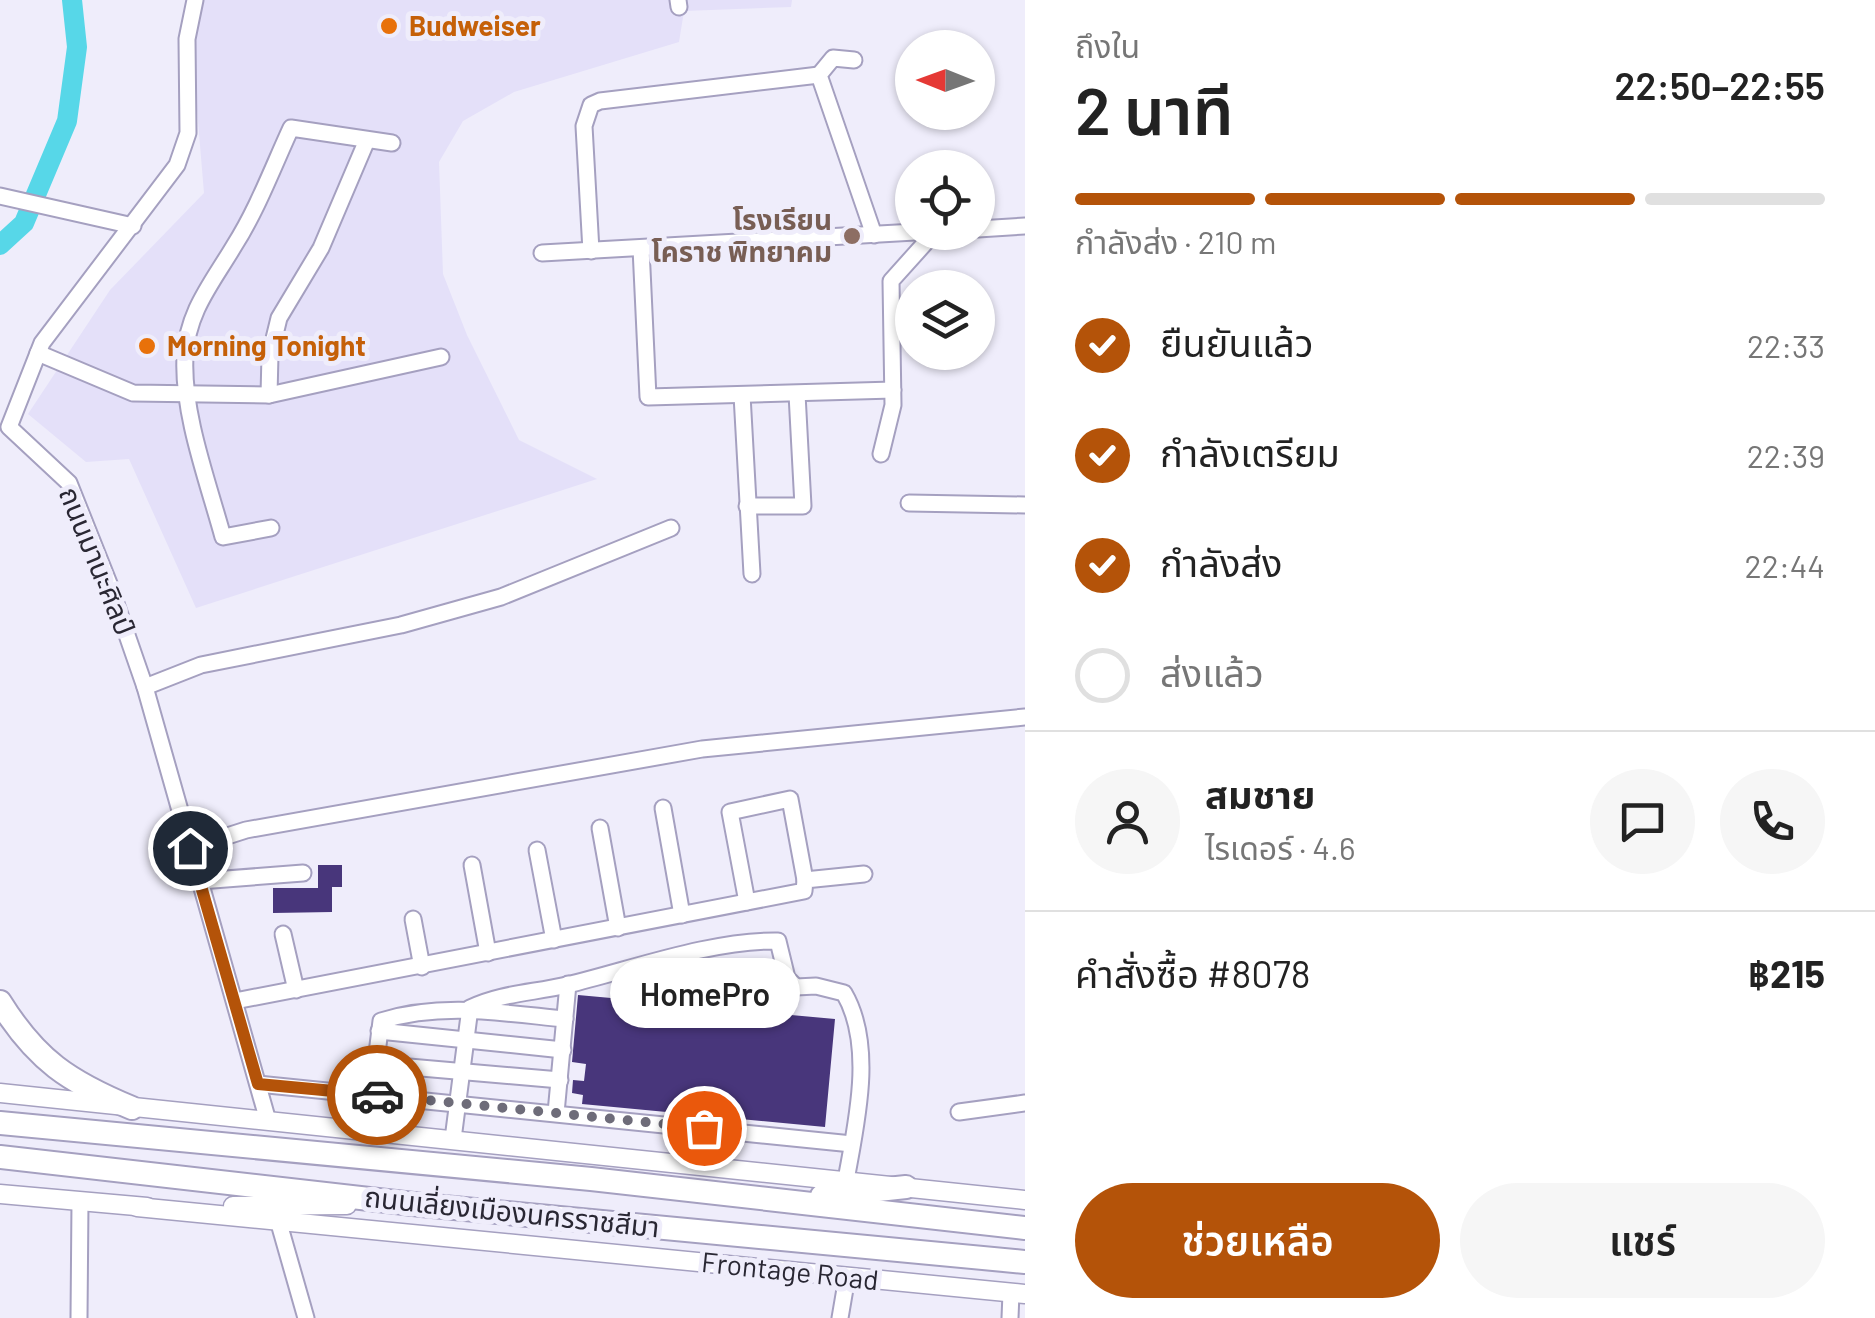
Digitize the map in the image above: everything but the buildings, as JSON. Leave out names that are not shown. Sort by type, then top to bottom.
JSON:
[{"type":"highway","points":[[0,1002],[22,1036],[48,1063],[87,1089],[132,1108]]},
{"type":"highway","name":"ถนนเลี่ยงเมืองนครราชสีมา","points":[[0,1122],[592,1179],[1025,1228]]},
{"type":"highway","name":"ถนนเลี่ยงเมืองนครราชสีมา","points":[[0,1157],[422,1205],[1025,1262]]},
{"type":"highway","points":[[586,1221],[592,1179]]},
{"type":"highway","points":[[779,1200],[906,1187]]},
{"type":"main road","points":[[0,1094],[1025,1200]]},
{"type":"main road","points":[[0,1194],[137,1207],[422,1205]]},
{"type":"main road","name":"Frontage Road","points":[[137,1207],[1018,1293]]},
{"type":"street","name":"ถนนมานะศิลป์","points":[[196,0],[187,39],[188,134],[177,165],[49,333],[4,424],[70,483],[110,586],[144,686],[268,1121]]},
{"type":"street","points":[[591,251],[584,126],[591,106],[600,101],[819,75],[834,58],[854,60]]},
{"type":"street","points":[[819,75],[874,235]]},
{"type":"street","points":[[270,528],[222,537],[186,394],[184,355],[192,315],[235,245],[291,128],[392,143]]},
{"type":"street","points":[[269,394],[270,355],[279,318],[321,248],[367,140]]},
{"type":"street","points":[[0,196],[133,226]]},
{"type":"street","points":[[995,228],[1025,226]]},
{"type":"street","points":[[542,254],[895,234]]},
{"type":"street","points":[[640,248],[648,397],[893,390]]},
{"type":"street","points":[[908,260],[910,250]]},
{"type":"street","points":[[882,454],[892,414],[890,288],[893,276],[918,250]]},
{"type":"street","points":[[38,353],[133,393],[186,394],[269,394],[441,358]]},
{"type":"street","points":[[747,506],[803,506],[797,394]]},
{"type":"street","points":[[742,395],[752,574]]},
{"type":"street","points":[[909,504],[1025,506]]},
{"type":"street","points":[[144,686],[201,666],[401,626],[502,597],[671,528]]},
{"type":"street","points":[[190,848],[246,830],[702,750],[1025,717]]},
{"type":"street","points":[[235,1001],[804,891],[790,800],[730,812],[746,902]]},
{"type":"street","points":[[663,808],[682,915]]},
{"type":"street","points":[[600,828],[618,928]]},
{"type":"street","points":[[537,850],[554,940]]},
{"type":"street","points":[[472,865],[488,954]]},
{"type":"street","points":[[200,880],[303,873]]},
{"type":"street","points":[[805,880],[864,874]]},
{"type":"street","points":[[413,919],[422,966]]},
{"type":"street","points":[[283,934],[296,990]]},
{"type":"street","points":[[470,1008],[491,997],[568,984],[741,940],[778,941],[788,978],[796,987],[816,986],[844,993],[853,1009],[861,1070],[860,1101],[846,1180]]},
{"type":"street","points":[[556,1112],[568,984]]},
{"type":"street","points":[[453,1139],[470,1008]]},
{"type":"street","points":[[372,1094],[381,1021],[400,1015],[470,1008],[566,1019]]},
{"type":"street","points":[[379,1031],[563,1050]]},
{"type":"street","points":[[375,1064],[560,1080]]},
{"type":"street","points":[[258,1084],[852,1144]]},
{"type":"street","points":[[959,1112],[1025,1103]]},
{"type":"street","points":[[79,1318],[80,1202]]},
{"type":"street","points":[[278,1220],[306,1318]]},
{"type":"street","points":[[840,1318],[847,1277]]},
{"type":"street","points":[[1010,1318],[1018,1293]]},
{"type":"shaded area","points":[[201,0],[792,0],[791,7],[684,11],[679,42],[514,92],[463,121],[439,162],[443,274],[467,335],[519,440],[597,479],[196,608],[129,459],[86,462],[28,414],[110,290],[204,193],[191,38]]},
{"type":"waterway","points":[[0,245],[24,223],[67,121],[77,47],[72,0]]},
{"type":"way so far","points":[[377,1095],[704,1128]]},
{"type":"place","name":"Budweiser","points":[[389,26]]},
{"type":"place","name":"โรงเรียน โคราช พิทยาคม","points":[[852,236]]},
{"type":"place","name":"Morning Tonight","points":[[147,346]]},
{"type":"place","name":"HomePro","points":[[704,1128]]},
{"type":"route","points":[[190,848],[258,1084],[377,1095]]}]
